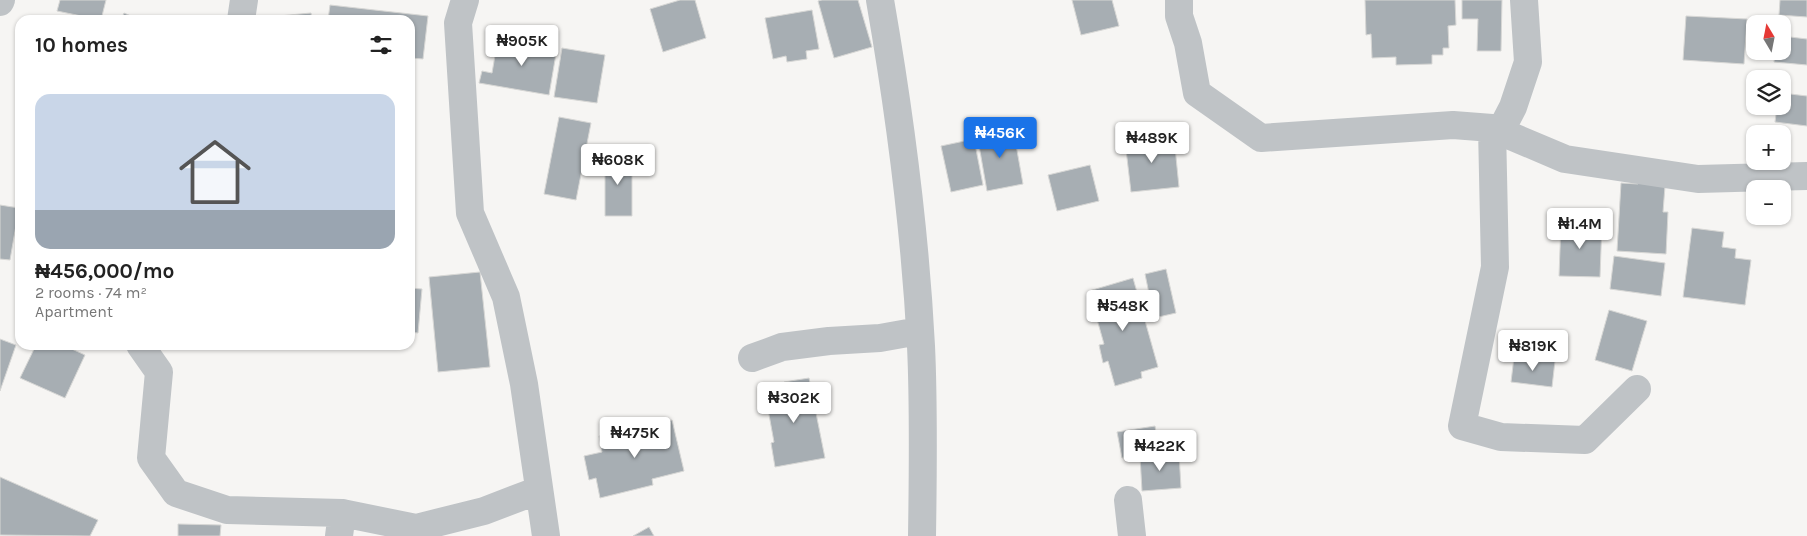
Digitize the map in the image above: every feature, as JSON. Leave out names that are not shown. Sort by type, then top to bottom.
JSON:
[{"type":"street","points":[[242,15],[244,0]]},
{"type":"street","points":[[465,0],[458,23],[470,213],[506,297],[524,384],[546,536]]},
{"type":"street","points":[[880,0],[897,99],[910,206],[919,331],[923,468],[922,536]]},
{"type":"street","points":[[1179,0],[1179,16],[1188,43],[1196,92],[1261,138],[1453,125],[1496,130],[1565,159],[1698,179],[1807,176]]},
{"type":"street","points":[[1524,0],[1528,62],[1513,107],[1496,130],[1495,267],[1462,426],[1501,437],[1584,440],[1637,389]]},
{"type":"street","points":[[752,358],[782,347],[829,341],[880,338],[919,331]]},
{"type":"street","points":[[143,350],[158,372],[151,458],[176,494],[227,510],[341,525],[416,528],[484,511],[540,490]]},
{"type":"street","points":[[1128,500],[1132,536]]},
{"type":"building","points":[[60,0],[106,0],[102,15],[77,15],[57,11]]},
{"type":"building","points":[[680,0],[695,0],[706,38],[663,52],[650,9]]},
{"type":"building","points":[[858,0],[872,47],[834,58],[818,1]]},
{"type":"building","points":[[1072,0],[1112,0],[1119,26],[1081,35]]},
{"type":"building","points":[[1365,0],[1455,0],[1456,25],[1448,26],[1449,48],[1443,48],[1443,55],[1432,55],[1432,64],[1396,65],[1396,57],[1372,58],[1371,34],[1366,35]]},
{"type":"building","points":[[1462,0],[1502,0],[1501,51],[1477,51],[1478,19],[1462,19]]},
{"type":"building","points":[[1780,0],[1807,0],[1807,17],[1779,15]]},
{"type":"building","points":[[330,5],[428,16],[423,59],[415,58],[415,15],[329,15]]},
{"type":"building","points":[[812,10],[819,49],[806,51],[807,59],[787,62],[786,56],[773,59],[765,18]]},
{"type":"building","points":[[311,13],[311,15],[290,15]]},
{"type":"building","points":[[1686,16],[1746,19],[1744,64],[1683,60]]},
{"type":"building","points":[[1791,37],[1807,39],[1807,65],[1774,62],[1774,60],[1791,60]]},
{"type":"building","points":[[498,38],[557,48],[549,95],[479,83],[482,71],[492,73]]},
{"type":"building","points":[[562,48],[605,55],[597,103],[554,97]]},
{"type":"building","points":[[1791,94],[1807,96],[1807,126],[1775,122],[1776,115],[1791,115]]},
{"type":"building","points":[[559,117],[591,123],[576,200],[544,194]]},
{"type":"building","points":[[1013,128],[1023,184],[987,191],[977,134]]},
{"type":"building","points":[[1174,137],[1179,187],[1131,192],[1125,141]]},
{"type":"building","points":[[974,139],[983,185],[951,192],[941,146]]},
{"type":"building","points":[[605,155],[632,155],[632,216],[605,216]]},
{"type":"building","points":[[1090,165],[1099,201],[1057,211],[1048,175]]},
{"type":"building","points":[[1638,178],[1665,186],[1663,212],[1668,212],[1666,254],[1617,251],[1621,183],[1638,184]]},
{"type":"building","points":[[0,205],[15,207],[15,231],[10,260],[0,259]]},
{"type":"building","points":[[1561,222],[1602,223],[1600,277],[1559,276]]},
{"type":"building","points":[[1692,228],[1724,232],[1722,247],[1736,249],[1735,258],[1751,260],[1745,305],[1683,297]]},
{"type":"building","points":[[1614,256],[1665,263],[1661,296],[1610,289]]},
{"type":"building","points":[[1166,269],[1176,313],[1154,318],[1145,274]]},
{"type":"building","points":[[480,272],[490,367],[438,372],[429,277]]},
{"type":"building","points":[[1133,278],[1158,367],[1141,372],[1142,378],[1115,386],[1108,361],[1103,363],[1099,345],[1104,344],[1089,291]]},
{"type":"building","points":[[415,288],[422,289],[418,333],[415,333]]},
{"type":"building","points":[[1609,310],[1647,321],[1632,371],[1595,360]]},
{"type":"building","points":[[0,339],[15,345],[15,348],[0,391]]},
{"type":"building","points":[[34,350],[74,350],[85,355],[65,398],[20,378]]},
{"type":"building","points":[[1514,357],[1555,361],[1552,387],[1511,382]]},
{"type":"building","points":[[809,378],[825,458],[775,467],[771,443],[774,442],[765,393],[785,388],[784,382]]},
{"type":"building","points":[[672,420],[684,471],[652,479],[653,485],[600,498],[596,478],[589,480],[584,456],[602,452],[599,436]]},
{"type":"building","points":[[1155,426],[1159,451],[1122,458],[1117,432]]},
{"type":"building","points":[[1179,453],[1181,488],[1142,491],[1140,456]]},
{"type":"building","points":[[0,477],[98,520],[90,536],[0,535]]},
{"type":"building","points":[[178,524],[221,525],[220,536],[178,536]]},
{"type":"building","points":[[649,527],[654,536],[633,536]]}]
